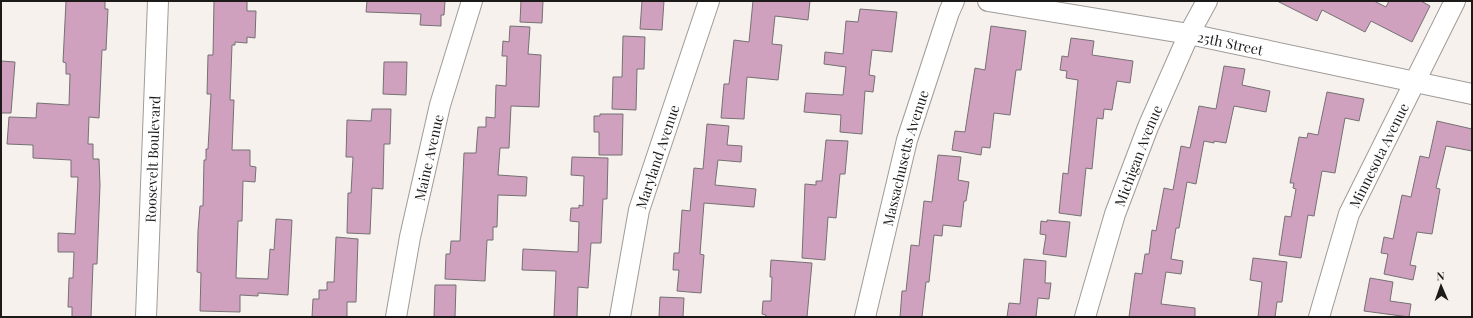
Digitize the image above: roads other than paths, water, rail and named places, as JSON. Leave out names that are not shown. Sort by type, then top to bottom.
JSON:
[{"type":"street","name":"Roosevelt Boulevard","points":[[146,317],[158,1]]},
{"type":"street","name":"Maine Avenue","points":[[396,317],[410,237],[440,105],[472,1]]},
{"type":"street","name":"Maryland Avenue","points":[[620,317],[639,210],[709,1]]},
{"type":"street","name":"Massachusetts Avenue","points":[[865,317],[907,140],[949,12],[954,1]]},
{"type":"street","name":"25th Street","points":[[988,1],[1189,34],[1472,94]]},
{"type":"street","name":"Michigan Avenue","points":[[1085,317],[1115,214],[1148,128],[1189,34],[1207,1]]},
{"type":"street","name":"Minnesota Avenue","points":[[1319,317],[1349,214],[1455,1]]}]
